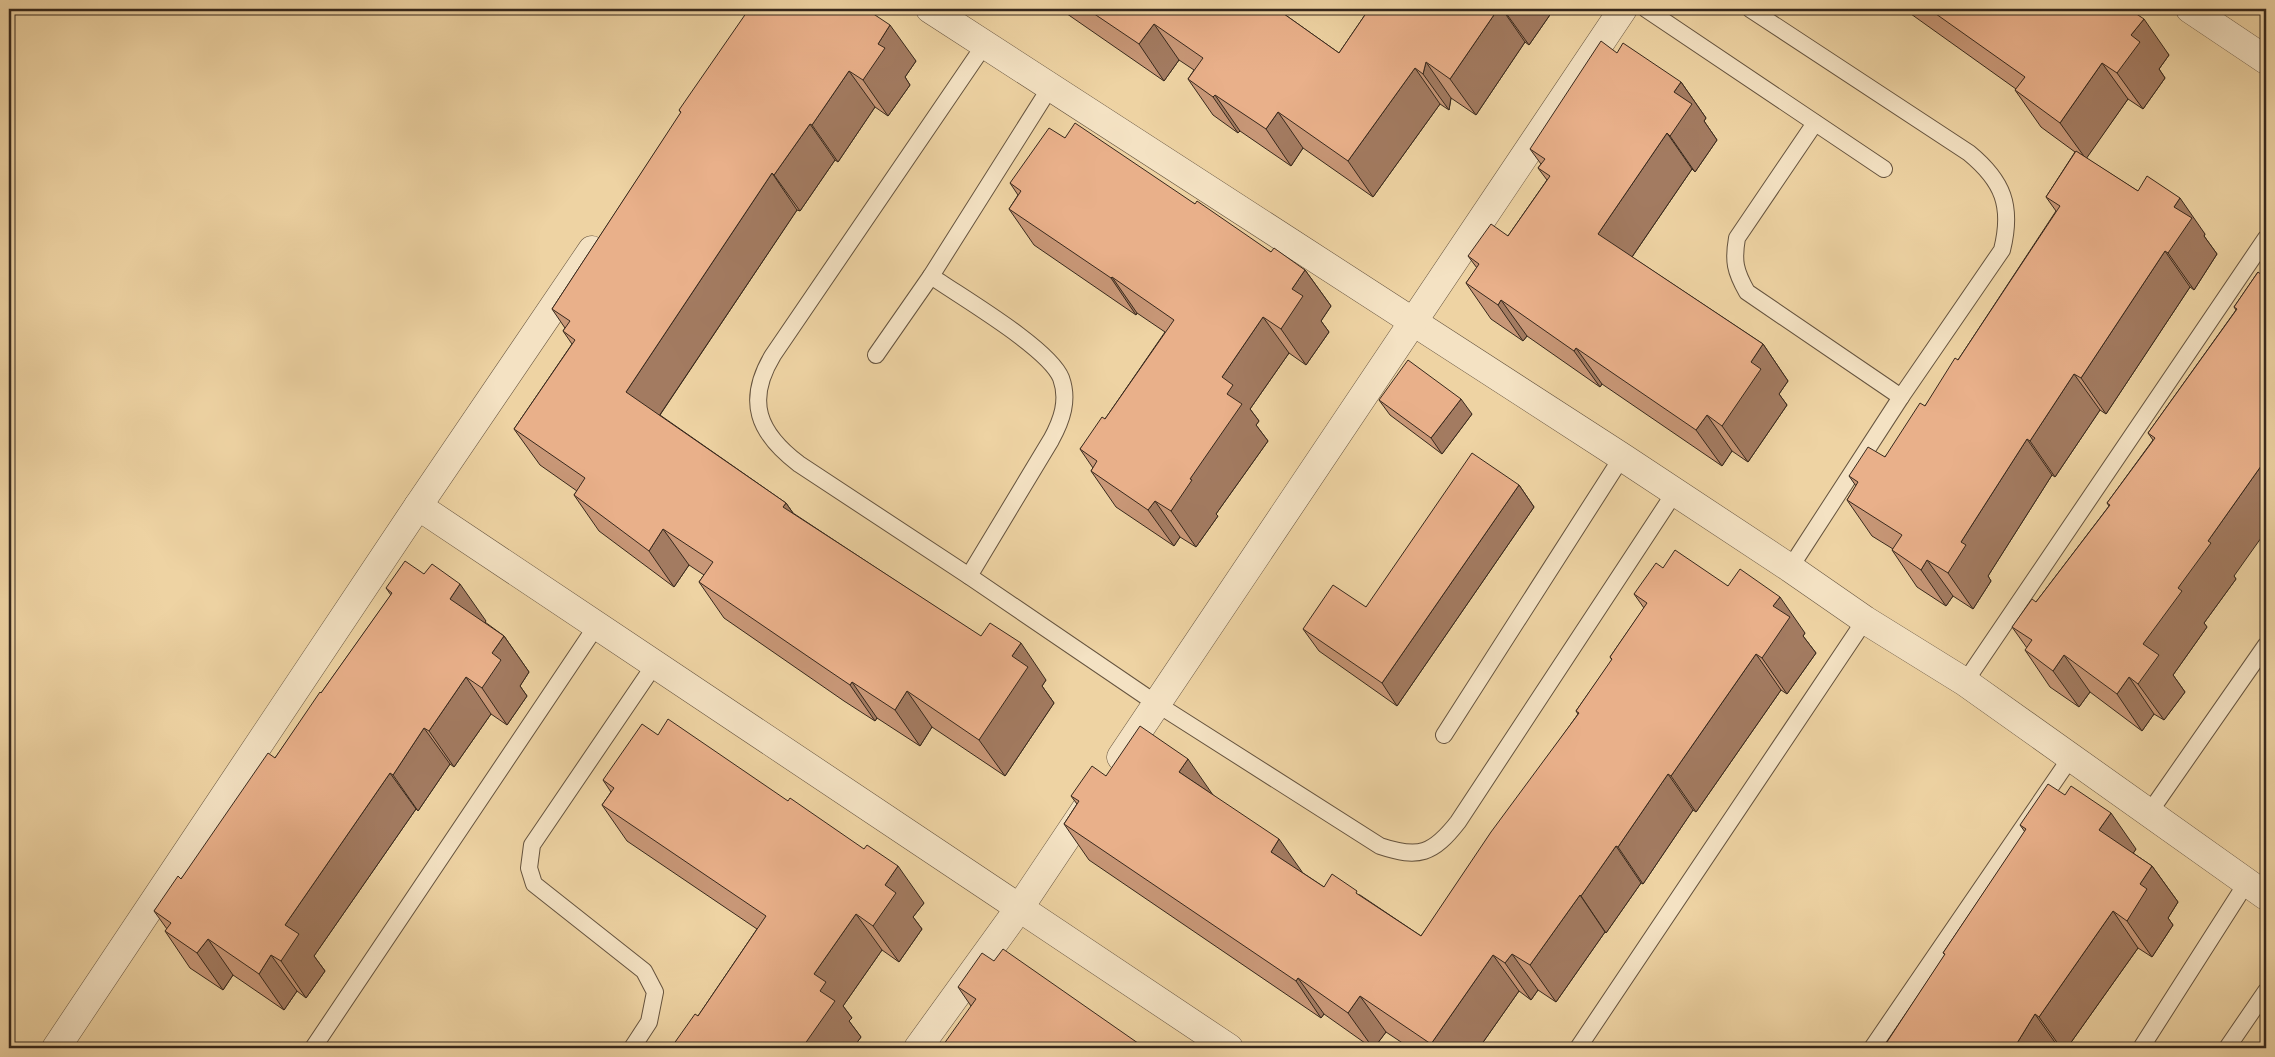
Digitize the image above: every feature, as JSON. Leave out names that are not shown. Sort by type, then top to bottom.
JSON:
[{"type":"street","points":[[930,9],[1415,321],[1790,568],[1865,620],[1965,682],[2257,889]]},
{"type":"street","points":[[918,1048],[1020,907],[1623,9]]},
{"type":"street","points":[[2190,9],[2266,60]]},
{"type":"street","points":[[56,1048],[418,506],[606,229]]},
{"type":"street","points":[[418,506],[1229,1048]]},
{"type":"lane","points":[[1646,9],[1884,169]]},
{"type":"lane","points":[[1750,9],[1969,153],[1986,167],[1999,185],[2006,206],[2007,228],[2002,250],[1901,397],[1790,568]]},
{"type":"lane","points":[[985,44],[762,373],[757,394],[759,414],[767,434],[781,451],[1157,704],[1380,846],[1405,854],[1419,853],[1443,841],[1458,822],[1675,492]]},
{"type":"lane","points":[[876,356],[931,276],[1051,86]]},
{"type":"lane","points":[[1815,123],[1737,238],[1734,256],[1738,275],[1747,292],[1901,397]]},
{"type":"lane","points":[[1965,682],[2266,238]]},
{"type":"lane","points":[[931,276],[1032,345],[1049,359],[1060,378],[1065,399],[1062,421],[969,576]]},
{"type":"lane","points":[[1444,735],[1622,457]]},
{"type":"lane","points":[[1578,1048],[1865,620]]},
{"type":"lane","points":[[313,1048],[597,625]]},
{"type":"lane","points":[[2149,813],[2266,646]]},
{"type":"lane","points":[[632,1048],[649,1022],[655,992],[644,971],[534,884],[529,868],[532,845],[655,664]]},
{"type":"lane","points":[[1872,1048],[2071,757]]},
{"type":"lane","points":[[2141,1048],[2257,889]]},
{"type":"lane","points":[[2227,1048],[2266,991]]},
{"type":"building","points":[[749,9],[866,9],[890,25],[878,44],[885,48],[863,80],[849,71],[812,125],[810,124],[774,175],[772,173],[626,392],[786,503],[783,507],[981,636],[990,623],[1021,643],[1012,656],[1028,667],[979,740],[907,691],[895,710],[852,682],[850,685],[699,582],[713,562],[663,529],[649,551],[574,495],[585,478],[514,429],[575,340],[563,331],[570,321],[552,309],[681,112],[679,110]]},
{"type":"building","points":[[1087,9],[1277,9],[1339,53],[1369,9],[1498,9],[1450,79],[1426,62],[1423,74],[1415,68],[1348,161],[1278,112],[1266,129],[1215,95],[1213,97],[1188,79],[1203,58],[1154,24],[1139,44]]},
{"type":"building","points":[[1929,9],[2129,9],[2144,19],[2131,35],[2140,42],[2117,73],[2102,63],[2060,123],[2015,90],[2025,77]]},
{"type":"building","points":[[1601,41],[1617,53],[1623,43],[1681,82],[1674,92],[1692,104],[1670,136],[1667,133],[1598,234],[1763,344],[1751,362],[1761,369],[1722,426],[1707,415],[1696,430],[1576,348],[1574,351],[1501,300],[1498,305],[1466,283],[1479,264],[1468,256],[1491,224],[1508,236],[1550,176],[1538,168],[1545,159],[1530,149]]},
{"type":"building","points":[[1075,123],[1195,204],[1197,201],[1271,252],[1274,248],[1305,270],[1292,289],[1303,296],[1281,329],[1263,317],[1222,377],[1233,385],[1227,394],[1242,404],[1190,479],[1192,480],[1171,511],[1155,501],[1148,510],[1091,471],[1097,461],[1080,449],[1102,417],[1105,419],[1174,320],[1009,209],[1021,191],[1010,183],[1049,128],[1065,138]]},
{"type":"building","points":[[2076,151],[2138,191],[2147,176],[2180,198],[2174,207],[2192,218],[2168,253],[2165,251],[2081,378],[2074,374],[2030,441],[2027,439],[1961,542],[1966,545],[1948,573],[1927,560],[1921,570],[1892,550],[1902,535],[1847,500],[1858,482],[1849,476],[1868,447],[1885,457],[1920,403],[1925,406],[1955,358],[1958,360],[2060,206],[2046,197]]},
{"type":"building","points":[[2258,272],[2266,278],[2266,459],[2208,541],[2211,543],[2178,588],[2182,591],[2143,644],[2159,655],[2138,684],[2129,677],[2117,694],[2064,655],[2053,671],[2025,650],[2032,640],[2012,627],[2032,599],[2036,602],[2110,505],[2107,503],[2155,438],[2148,433],[2237,309],[2234,307]]},
{"type":"building","points":[[1408,360],[1461,399],[1431,438],[1379,400]]},
{"type":"building","points":[[1472,453],[1519,485],[1382,683],[1303,629],[1333,585],[1366,607]]},
{"type":"building","points":[[1675,550],[1728,586],[1740,569],[1780,597],[1773,606],[1790,617],[1762,658],[1756,654],[1671,776],[1668,774],[1618,847],[1616,846],[1530,965],[1512,954],[1505,963],[1493,955],[1431,1044],[1360,996],[1348,1013],[1298,978],[1296,981],[1064,824],[1079,801],[1071,796],[1092,766],[1106,776],[1140,726],[1188,759],[1179,772],[1279,839],[1271,852],[1324,887],[1332,874],[1357,891],[1356,893],[1421,936],[1491,832],[1579,713],[1576,711],[1612,659],[1610,657],[1647,603],[1634,594],[1656,563],[1663,568]]},
{"type":"building","points":[[405,561],[424,574],[432,564],[460,584],[450,599],[504,636],[492,653],[501,660],[482,688],[466,677],[429,731],[424,728],[393,775],[390,773],[285,925],[299,934],[281,961],[271,955],[259,974],[208,939],[197,953],[165,931],[171,923],[154,911],[178,876],[181,879],[268,753],[275,758],[392,593],[386,588]]},
{"type":"building","points":[[668,719],[788,801],[790,798],[864,849],[867,845],[898,866],[885,885],[896,893],[873,926],[856,914],[814,974],[826,982],[820,991],[835,1001],[802,1048],[677,1048],[673,1045],[695,1014],[698,1016],[766,916],[602,805],[614,788],[603,780],[642,724],[658,735]]},
{"type":"building","points":[[2048,784],[2065,795],[2071,786],[2111,813],[2099,830],[2152,866],[2140,884],[2147,889],[2127,921],[2113,911],[2039,1017],[2035,1014],[2014,1048],[1883,1048],[1945,954],[1943,953],[2026,829],[2020,825]]},
{"type":"building","points":[[1003,949],[1145,1048],[941,1048],[976,999],[958,987],[982,953],[994,961]]}]
